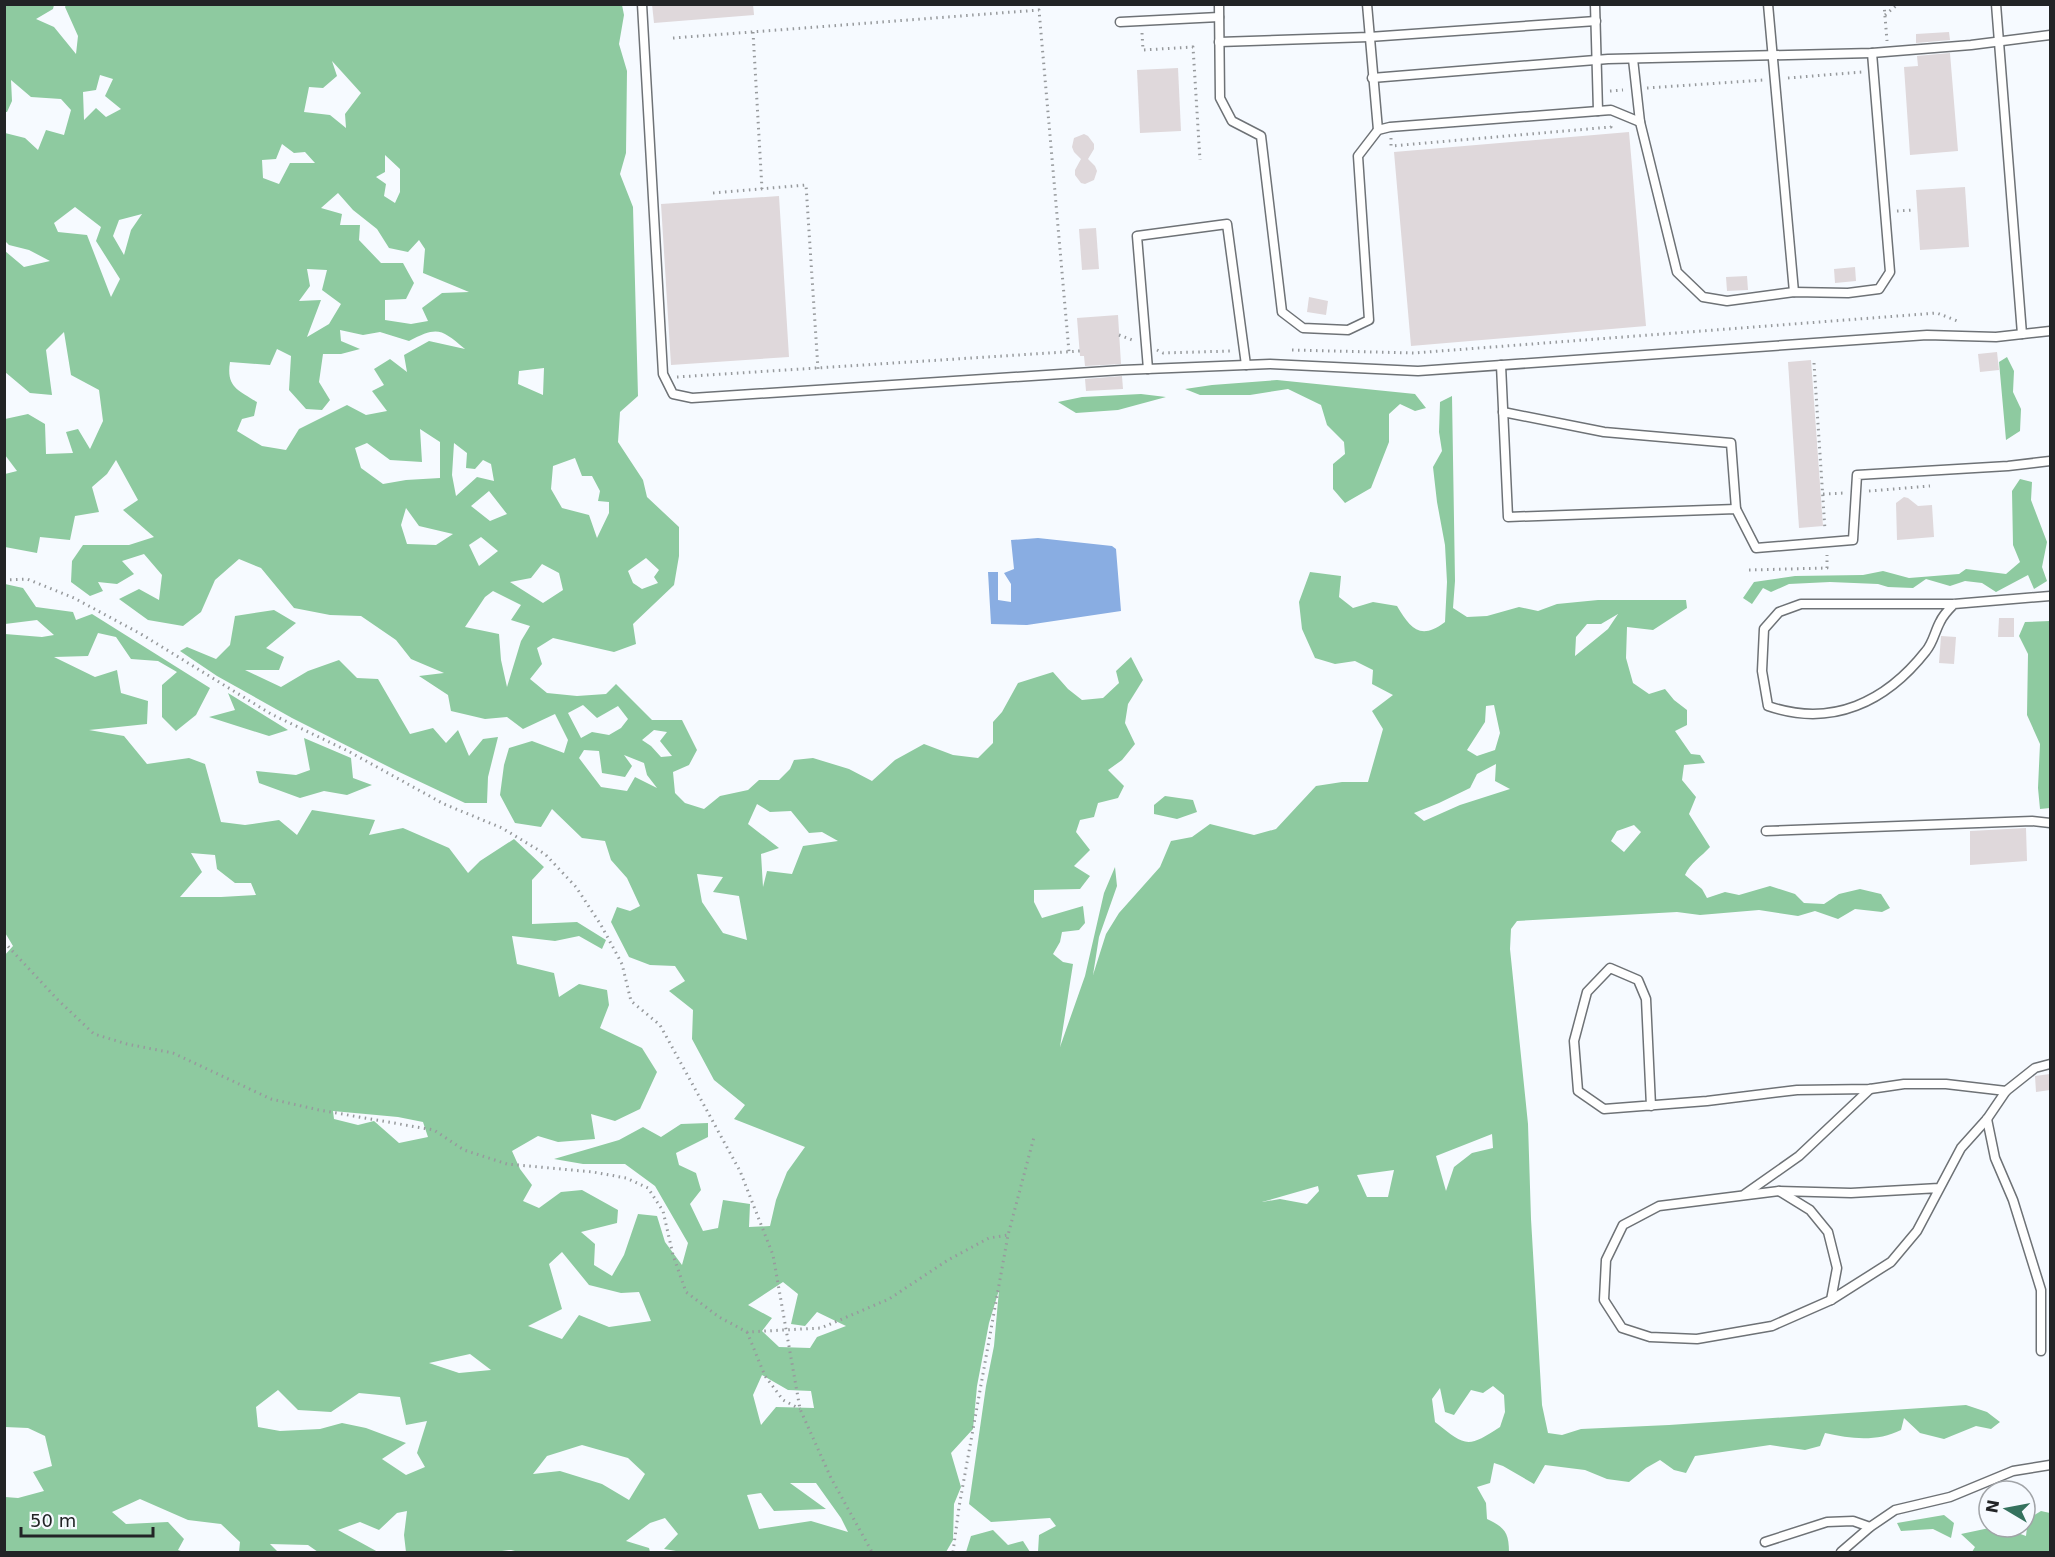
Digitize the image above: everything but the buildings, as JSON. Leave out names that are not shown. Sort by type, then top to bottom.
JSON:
[{"type":"lane","points":[[642,4],[663,374],[673,394],[692,398],[1148,369],[1270,364],[1418,370],[1927,335],[1976,338],[2050,331]]},
{"type":"lane","points":[[1218,4],[1220,98],[1232,121],[1261,136],[1282,312],[1303,328],[1348,330],[1369,320],[1358,156],[1378,130],[1390,127],[1598,111],[1611,111],[1640,122]]},
{"type":"lane","points":[[1367,4],[1378,130]]},
{"type":"lane","points":[[1595,4],[1598,111]]},
{"type":"lane","points":[[1768,4],[1794,292]]},
{"type":"lane","points":[[1996,4],[2022,334]]},
{"type":"lane","points":[[1120,22],[1219,17]]},
{"type":"lane","points":[[1219,42],[1369,37],[1596,21]]},
{"type":"lane","points":[[1372,78],[1597,60],[1872,52],[2050,35]]},
{"type":"lane","points":[[1633,59],[1640,122],[1677,272],[1703,297],[1727,301],[1794,292],[1848,293],[1879,289],[1890,272],[1872,52]]},
{"type":"lane","points":[[1148,369],[1137,236],[1227,224],[1246,365]]},
{"type":"lane","points":[[1500,366],[1508,517],[1736,509]]},
{"type":"lane","points":[[1503,412],[1604,432],[1731,443],[1736,509],[1756,548],[1853,540],[1857,475],[2050,461]]},
{"type":"lane","points":[[1954,604],[1941,619],[1928,649],[1910,670],[1885,691],[1860,706],[1816,713],[1789,713],[1768,706],[1762,671],[1764,628],[1779,612],[1801,604],[1954,604],[2050,596]]},
{"type":"lane","points":[[1766,831],[2032,821],[2050,823]]},
{"type":"lane","points":[[1651,1106],[1646,999],[1638,980],[1610,968],[1587,992],[1574,1041],[1578,1091],[1604,1109],[1651,1106],[1707,1101],[1797,1090],[1870,1089],[1904,1083],[1946,1084],[2006,1091]]},
{"type":"lane","points":[[1939,1188],[1851,1193],[1779,1191],[1659,1206],[1623,1225],[1606,1260],[1604,1300],[1622,1328],[1650,1337],[1697,1339],[1772,1326],[1832,1300],[1891,1262],[1917,1231],[1961,1148],[1987,1119],[2006,1091],[2035,1068],[2050,1064]]},
{"type":"lane","points":[[1742,1196],[1798,1156],[1870,1089]]},
{"type":"lane","points":[[1987,1119],[1995,1158],[2013,1200],[2041,1290],[2041,1351]]},
{"type":"lane","points":[[1779,1191],[1810,1210],[1828,1232],[1837,1268],[1832,1300]]},
{"type":"lane","points":[[1841,1552],[1870,1527],[1895,1510],[1950,1497],[2013,1471],[2050,1465]]},
{"type":"lane","points":[[1765,1542],[1827,1522],[1853,1521],[1870,1527]]},
{"type":"path","points":[[1885,15],[1898,4]]},
{"type":"path","points":[[673,38],[1039,10],[1069,352]]},
{"type":"path","points":[[1141,20],[1143,50],[1193,46],[1200,160]]},
{"type":"path","points":[[753,32],[762,189]]},
{"type":"path","points":[[1610,91],[1874,72]]},
{"type":"path","points":[[713,193],[806,185],[818,369]]},
{"type":"path","points":[[1289,350],[1414,352],[1938,313],[1966,325]]},
{"type":"path","points":[[1119,335],[1163,353],[1244,350]]},
{"type":"path","points":[[677,377],[1080,351]]},
{"type":"path","points":[[1749,570],[1827,568],[1814,363]]},
{"type":"path","points":[[1823,494],[1930,486]]},
{"type":"path","points":[[4,580],[27,579],[75,598],[141,634],[271,714],[348,751],[444,804],[502,828],[545,854],[576,886],[622,964],[631,1001],[660,1025],[740,1171],[773,1255],[800,1409],[831,1478],[872,1552]]},
{"type":"path","points":[[4,942],[58,1000],[94,1034],[127,1044],[173,1053],[271,1099],[319,1110],[434,1130],[464,1150],[507,1164],[593,1172],[627,1178],[648,1188],[663,1210],[673,1255],[686,1292],[719,1317],[747,1332],[821,1328],[888,1299],[948,1260],[989,1238],[1008,1235]]},
{"type":"path","points":[[953,1552],[1008,1235],[1034,1137]]},
{"type":"path","points":[[747,1332],[765,1376],[783,1400],[800,1409]]},
{"type":"green space","points":[[5,4],[54,5],[53,9],[36,19],[54,27],[76,54],[78,36],[66,5],[622,5],[624,15],[619,44],[627,71],[626,153],[620,174],[633,207],[638,396],[620,412],[618,442],[643,480],[647,497],[679,527],[679,556],[674,585],[633,624],[636,644],[614,652],[553,638],[537,648],[542,664],[530,679],[547,693],[577,696],[606,694],[616,684],[652,720],[682,720],[697,750],[689,765],[673,772],[675,793],[685,803],[704,809],[720,796],[748,790],[759,780],[779,780],[790,769],[794,760],[813,758],[849,769],[872,781],[895,760],[924,744],[953,755],[978,758],[993,743],[993,722],[1002,712],[1018,683],[1053,672],[1068,689],[1082,700],[1103,698],[1119,683],[1116,671],[1131,657],[1143,680],[1128,704],[1125,723],[1135,744],[1122,760],[1108,770],[1124,786],[1118,798],[1098,803],[1094,817],[1080,820],[1076,832],[1090,850],[1074,866],[1090,876],[1080,889],[1034,890],[1034,902],[1042,918],[1083,906],[1085,923],[1079,930],[1062,932],[1060,942],[1053,954],[1063,962],[1073,964],[1060,1047],[1085,976],[1104,893],[1115,867],[1117,886],[1099,937],[1093,975],[1106,934],[1119,913],[1160,867],[1171,841],[1192,837],[1210,824],[1254,835],[1276,829],[1316,786],[1342,782],[1368,782],[1383,729],[1372,711],[1393,695],[1372,684],[1373,670],[1355,661],[1335,664],[1315,658],[1302,629],[1299,602],[1310,572],[1341,576],[1339,597],[1353,608],[1373,602],[1397,606],[1411,626],[1422,631],[1429,631],[1445,622],[1447,582],[1445,545],[1433,467],[1442,451],[1439,432],[1440,402],[1452,396],[1455,581],[1453,608],[1467,617],[1487,616],[1519,607],[1538,611],[1557,604],[1598,600],[1686,600],[1687,608],[1653,630],[1627,627],[1626,658],[1633,683],[1649,694],[1665,689],[1687,710],[1687,725],[1675,731],[1691,754],[1700,755],[1705,763],[1684,765],[1682,780],[1696,797],[1689,814],[1710,847],[1685,875],[1702,889],[1707,898],[1725,892],[1739,895],[1770,886],[1795,894],[1804,903],[1824,904],[1839,894],[1860,889],[1881,894],[1890,908],[1882,912],[1855,909],[1838,919],[1815,911],[1798,916],[1759,910],[1700,915],[1677,912],[1517,921],[1511,929],[1510,949],[1528,1124],[1542,1405],[1548,1433],[1562,1435],[1581,1429],[1966,1405],[1987,1412],[2000,1422],[1991,1429],[1976,1426],[1944,1439],[1920,1433],[1904,1418],[1901,1430],[1873,1438],[1844,1437],[1825,1433],[1820,1446],[1805,1450],[1770,1445],[1695,1456],[1686,1473],[1674,1470],[1660,1460],[1629,1482],[1607,1479],[1585,1470],[1545,1465],[1534,1484],[1494,1463],[1490,1483],[1477,1487],[1486,1503],[1487,1519],[1498,1525],[1507,1535],[1509,1552],[1038,1552],[1039,1535],[1056,1526],[1050,1518],[991,1522],[969,1504],[994,1346],[999,1290],[989,1323],[977,1386],[973,1429],[951,1453],[961,1487],[954,1504],[953,1540],[946,1552],[682,1552],[664,1549],[678,1534],[665,1518],[650,1523],[626,1541],[649,1548],[650,1552],[519,1552],[511,1550],[406,1552],[404,1535],[407,1511],[397,1513],[379,1530],[360,1522],[338,1530],[378,1552],[318,1552],[308,1545],[270,1544],[278,1552],[239,1552],[240,1542],[221,1524],[188,1520],[140,1499],[112,1512],[126,1524],[168,1522],[184,1539],[178,1550],[184,1552],[5,1552],[5,1497],[18,1498],[44,1491],[33,1472],[52,1466],[45,1436],[28,1428],[5,1427],[4,956],[13,946],[4,931],[5,634],[42,637],[54,635],[37,620],[5,624],[5,584],[23,588],[36,607],[73,612],[76,620],[92,614],[210,688],[196,715],[176,731],[162,717],[162,685],[177,672],[158,661],[131,659],[116,637],[98,633],[88,656],[54,657],[95,677],[117,670],[121,693],[148,701],[147,724],[89,730],[124,736],[147,764],[189,758],[205,764],[221,822],[245,825],[279,820],[297,835],[312,810],[375,820],[369,835],[403,828],[449,848],[468,873],[480,861],[514,839],[544,867],[532,880],[532,924],[577,922],[606,940],[602,949],[579,936],[555,941],[512,936],[517,964],[554,973],[559,997],[579,984],[607,990],[609,1005],[600,1028],[642,1048],[657,1072],[640,1109],[615,1121],[591,1114],[595,1139],[558,1142],[538,1136],[512,1151],[520,1169],[532,1185],[523,1201],[539,1208],[561,1192],[582,1190],[618,1210],[617,1223],[581,1232],[595,1244],[594,1265],[612,1276],[624,1255],[638,1214],[657,1216],[665,1242],[682,1265],[688,1243],[655,1186],[625,1164],[583,1164],[554,1159],[619,1140],[643,1127],[661,1137],[681,1124],[708,1123],[708,1137],[676,1153],[679,1165],[696,1173],[701,1190],[690,1204],[703,1231],[718,1228],[723,1200],[750,1204],[749,1227],[770,1226],[776,1200],[787,1172],[805,1147],[734,1119],[745,1105],[714,1080],[692,1039],[693,1010],[669,991],[685,981],[675,966],[650,965],[629,957],[611,922],[617,907],[630,911],[640,906],[627,878],[611,860],[605,841],[582,838],[552,809],[541,827],[515,823],[500,795],[509,748],[532,741],[564,753],[568,740],[555,714],[523,729],[507,717],[485,719],[451,711],[448,695],[419,676],[444,673],[411,659],[396,640],[361,616],[330,615],[294,608],[261,568],[239,559],[215,580],[201,612],[183,626],[148,620],[119,599],[139,589],[159,600],[162,575],[144,554],[122,561],[134,574],[117,584],[98,582],[103,591],[90,596],[71,582],[72,561],[83,545],[129,545],[154,537],[123,510],[138,500],[116,460],[107,474],[92,487],[99,512],[75,516],[70,540],[40,537],[37,553],[5,547],[5,474],[17,471],[5,455],[5,419],[28,414],[45,424],[46,454],[73,453],[66,432],[78,429],[90,449],[103,421],[99,390],[71,375],[64,332],[46,350],[52,395],[30,393],[5,372],[5,251],[24,267],[50,261],[29,250],[9,245],[5,241],[5,133],[25,138],[38,150],[46,130],[64,135],[71,110],[61,99],[31,97],[11,80],[12,101],[5,112]],"holes":[[[332,61],[361,93],[345,114],[346,128],[330,115],[304,112],[309,87],[323,88],[337,76]],[[100,75],[113,79],[105,96],[121,109],[106,117],[96,108],[84,120],[83,92],[96,90]],[[282,144],[294,153],[305,152],[315,163],[290,163],[279,184],[263,178],[262,160],[276,159]],[[385,155],[400,169],[400,192],[395,203],[384,196],[386,184],[376,177],[385,172]],[[338,193],[353,210],[377,229],[389,248],[408,252],[419,240],[425,249],[423,273],[469,292],[442,293],[422,308],[428,321],[411,324],[385,320],[385,300],[406,299],[414,283],[403,263],[381,263],[359,240],[360,225],[340,225],[342,214],[321,208]],[[75,207],[101,227],[96,241],[120,279],[111,297],[87,235],[58,232],[54,223]],[[142,214],[131,230],[124,255],[113,236],[119,220]],[[307,269],[327,270],[322,290],[341,304],[329,324],[307,337],[321,300],[299,301],[310,286]],[[340,330],[363,335],[380,332],[409,341],[427,333],[439,332],[450,337],[465,349],[429,341],[404,355],[407,372],[390,359],[374,369],[384,385],[372,391],[387,411],[366,415],[347,405],[299,429],[286,450],[262,446],[237,431],[242,419],[254,416],[257,402],[235,387],[230,377],[230,362],[270,365],[277,349],[291,356],[289,390],[306,409],[322,410],[330,400],[319,382],[323,354],[341,354],[360,349],[341,341]],[[544,368],[543,395],[518,384],[519,371]],[[420,429],[440,442],[440,478],[383,484],[361,468],[355,448],[367,443],[390,460],[422,462]],[[454,443],[467,453],[466,468],[475,469],[483,460],[491,464],[494,481],[477,477],[456,496],[452,475]],[[575,458],[582,476],[592,476],[600,491],[598,501],[609,502],[609,513],[597,538],[589,515],[562,508],[551,489],[553,466]],[[489,491],[507,514],[490,521],[471,506]],[[406,508],[419,526],[453,534],[436,545],[407,544],[401,525]],[[481,537],[498,551],[479,566],[469,545]],[[646,558],[659,570],[654,577],[658,583],[642,589],[633,583],[628,571]],[[542,564],[559,573],[563,590],[543,603],[510,582],[531,578]],[[493,591],[521,605],[511,620],[530,626],[521,641],[507,687],[501,660],[499,634],[465,627],[485,597]],[[1618,614],[1608,629],[1575,656],[1576,637],[1587,624],[1601,624]],[[583,705],[597,718],[618,706],[628,719],[621,728],[609,735],[592,732],[581,738],[568,713]],[[1494,705],[1500,733],[1495,750],[1477,756],[1467,750],[1485,722],[1486,706]],[[654,730],[667,732],[660,741],[672,756],[661,757],[642,740]],[[584,750],[599,751],[602,773],[625,777],[632,766],[624,755],[644,763],[647,775],[657,788],[635,777],[627,791],[601,787],[579,758]],[[1496,764],[1495,781],[1510,789],[1460,805],[1424,821],[1414,813],[1470,788],[1477,774]],[[757,804],[770,812],[791,811],[809,833],[822,832],[838,841],[803,846],[792,874],[767,871],[763,887],[761,854],[779,848],[748,824]],[[1634,825],[1641,832],[1624,852],[1611,841],[1617,831]],[[191,853],[215,855],[217,869],[235,883],[251,883],[256,895],[180,897],[202,872]],[[697,874],[723,877],[713,892],[739,896],[747,940],[723,933],[702,902]],[[333,1111],[398,1117],[423,1122],[428,1137],[399,1143],[374,1121],[358,1125],[334,1119]],[[1492,1134],[1493,1148],[1472,1153],[1454,1167],[1446,1191],[1436,1156]],[[1394,1170],[1388,1197],[1367,1197],[1357,1175]],[[1318,1186],[1319,1191],[1307,1204],[1280,1199],[1262,1202]],[[562,1252],[589,1285],[621,1293],[639,1292],[651,1321],[609,1327],[579,1315],[562,1339],[528,1326],[562,1309],[549,1264]],[[783,1282],[798,1294],[791,1324],[805,1326],[817,1312],[846,1326],[817,1337],[810,1348],[779,1347],[762,1331],[772,1318],[748,1305]],[[470,1354],[491,1370],[459,1373],[429,1363]],[[762,1375],[788,1390],[811,1391],[814,1408],[776,1407],[761,1425],[753,1395]],[[1493,1386],[1504,1395],[1505,1412],[1500,1427],[1473,1441],[1466,1442],[1453,1436],[1435,1422],[1432,1399],[1440,1388],[1445,1412],[1454,1415],[1471,1390],[1483,1393]],[[278,1390],[298,1410],[331,1412],[359,1393],[400,1397],[406,1425],[427,1421],[417,1453],[425,1467],[406,1475],[382,1459],[406,1443],[366,1428],[342,1423],[320,1429],[280,1431],[258,1427],[256,1407]],[[582,1445],[628,1458],[645,1474],[629,1500],[602,1484],[560,1471],[533,1474],[547,1456]],[[790,1483],[816,1483],[848,1532],[811,1521],[759,1529],[747,1495],[761,1493],[774,1511],[826,1509]]]},
{"type":"green space","points":[[2007,357],[2014,371],[2013,392],[2021,409],[2020,431],[2006,440],[1999,362]]},
{"type":"green space","points":[[1277,380],[1415,394],[1426,408],[1415,411],[1400,404],[1389,414],[1389,442],[1371,488],[1345,503],[1333,489],[1333,464],[1345,454],[1344,442],[1327,425],[1321,405],[1288,389],[1250,395],[1200,395],[1185,389]]},
{"type":"green space","points":[[1141,394],[1166,397],[1118,410],[1076,413],[1058,402],[1082,397]]},
{"type":"green space","points":[[2020,479],[2032,482],[2031,500],[2047,542],[2042,567],[2047,581],[2034,589],[2028,575],[1996,592],[1982,583],[1965,581],[1950,586],[1926,579],[1913,588],[1830,582],[1789,584],[1771,592],[1763,588],[1752,604],[1743,598],[1754,582],[1795,576],[1863,575],[1883,571],[1909,578],[1959,574],[1966,569],[2006,574],[2020,562],[2013,545],[2012,491]]},
{"type":"green space","points":[[274,610],[296,623],[266,648],[284,657],[279,670],[245,670],[281,687],[308,671],[339,660],[357,678],[378,679],[410,734],[433,728],[446,743],[458,730],[469,756],[483,739],[498,737],[488,777],[487,803],[465,803],[397,771],[292,718],[217,676],[180,651],[187,647],[216,659],[230,645],[235,616]]},
{"type":"green space","points":[[2050,621],[2050,808],[2040,809],[2038,788],[2040,744],[2027,715],[2028,654],[2019,636],[2025,622]]},
{"type":"green space","points":[[228,693],[288,730],[269,736],[209,717],[235,710]]},
{"type":"green space","points":[[304,738],[351,758],[353,778],[372,785],[347,795],[324,791],[300,798],[259,783],[256,771],[296,775],[310,770]]},
{"type":"green space","points":[[1165,796],[1193,800],[1197,812],[1177,819],[1154,814],[1154,805]]},
{"type":"green space","points":[[2041,1511],[2050,1513],[2050,1552],[1972,1552],[1975,1547],[1961,1534],[1977,1531],[1977,1539],[2037,1539],[2037,1513]]},
{"type":"green space","points":[[1944,1515],[1954,1523],[1951,1538],[1933,1529],[1901,1531],[1897,1523]]},
{"type":"green space","points":[[993,1530],[1008,1545],[1023,1541],[1030,1552],[966,1552],[971,1536]]},
{"type":"water","points":[[1038,538],[1112,546],[1116,549],[1121,611],[1027,625],[991,624],[988,572],[998,572],[998,600],[1011,602],[1011,584],[1004,573],[1014,569],[1011,540]]}]
